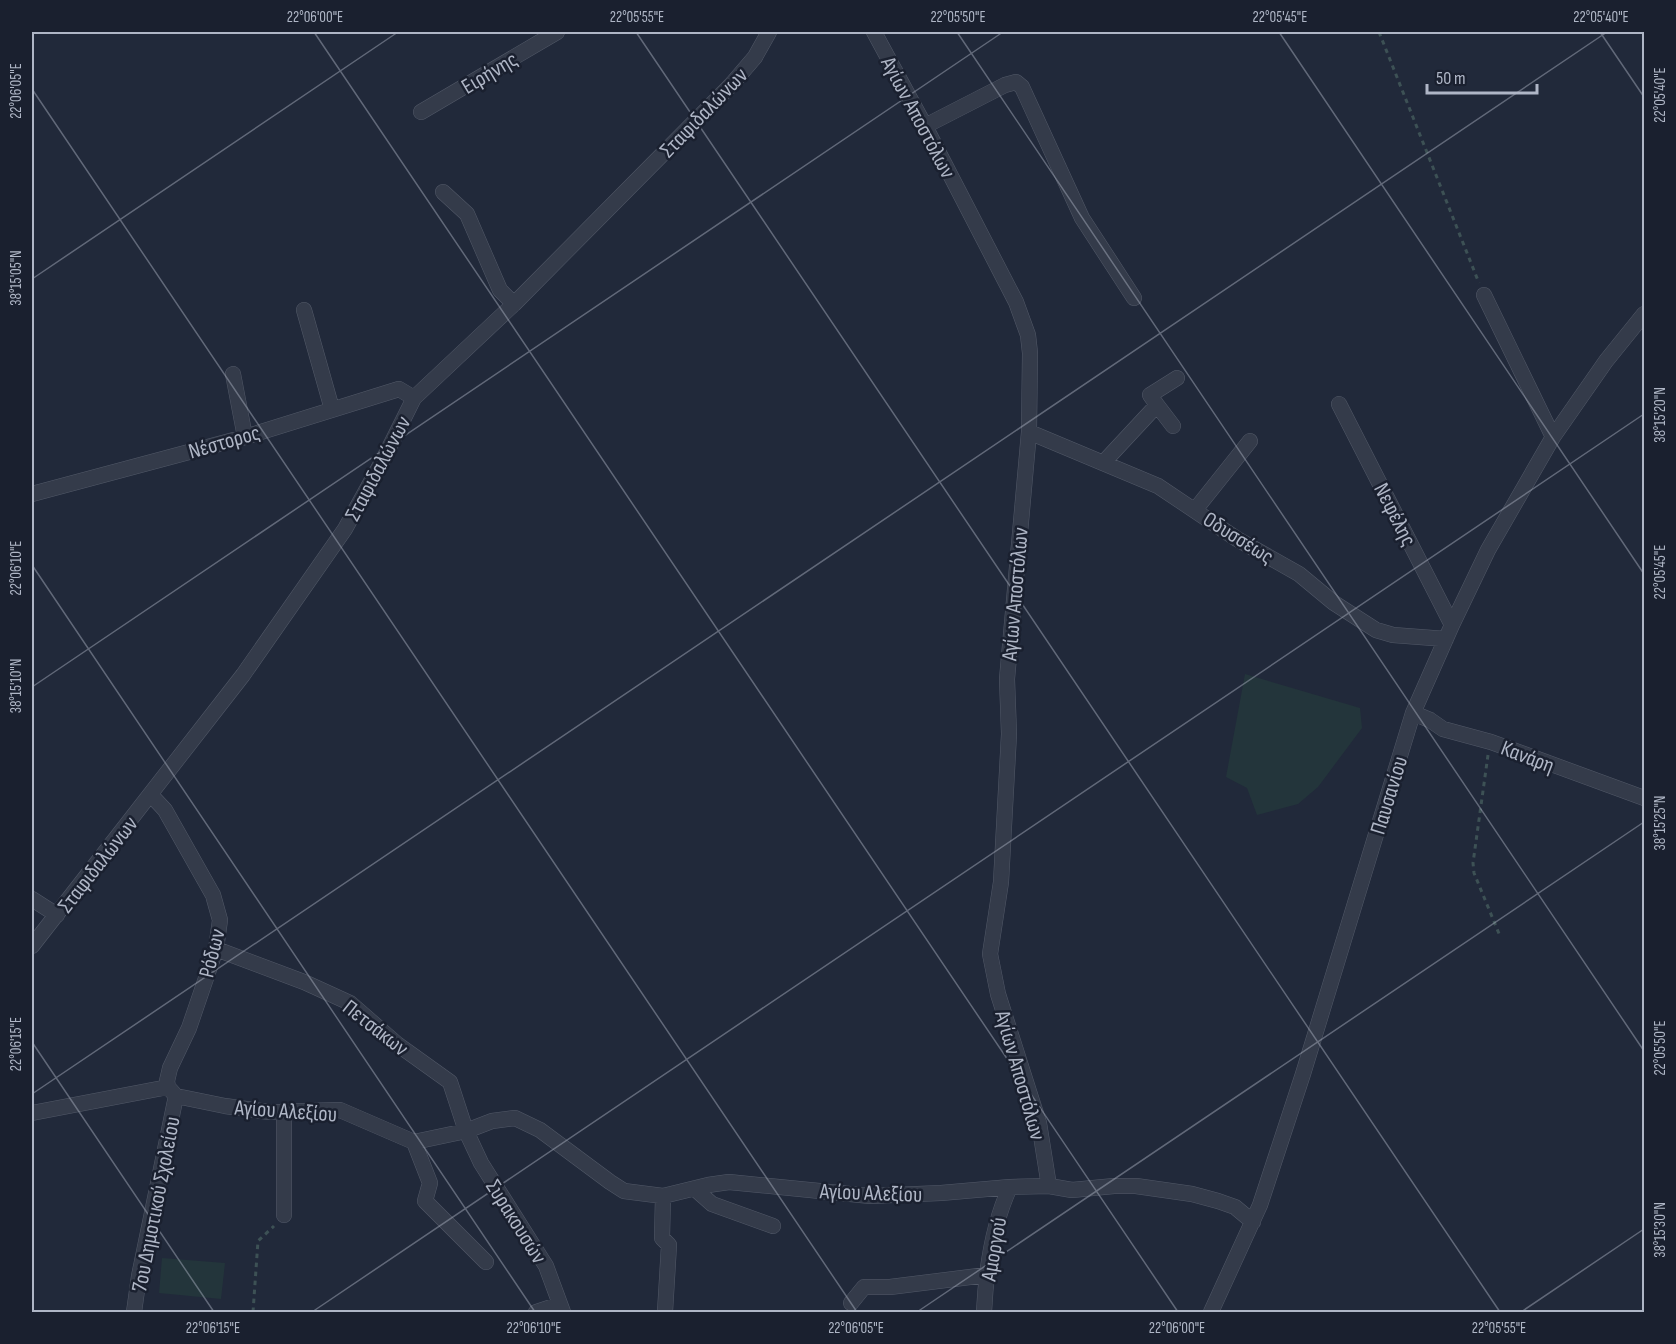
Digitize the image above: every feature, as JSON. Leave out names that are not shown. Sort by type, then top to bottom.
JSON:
[{"type":"street","name":"Ειρήνης","points":[[421,112],[557,32]]},
{"type":"street","name":"Σταφιδαλώνων","points":[[32,946],[243,675],[345,529],[414,398],[514,304],[731,85],[755,57],[769,32]]},
{"type":"street","name":"Αγίων Αποστόλων","points":[[874,32],[1023,317],[1028,334],[1030,353],[1029,432],[1007,679],[1009,734],[1001,882],[990,954],[998,994],[1039,1123],[1049,1186]]},
{"type":"street","points":[[925,126],[1005,85],[1016,82],[1022,87],[1082,218],[1134,298]]},
{"type":"street","points":[[443,192],[467,214],[500,290],[514,304]]},
{"type":"street","points":[[1484,296],[1553,437]]},
{"type":"street","points":[[304,310],[332,410]]},
{"type":"street","name":"Παυσανίου","points":[[1211,1312],[1253,1222],[1303,1074],[1413,713],[1488,550],[1553,437],[1606,361],[1644,314]]},
{"type":"street","points":[[233,374],[245,436]]},
{"type":"street","points":[[1173,426],[1150,395],[1177,378]]},
{"type":"street","name":"Νέστορος","points":[[32,494],[245,436],[399,389],[414,398]]},
{"type":"street","name":"Νεφέλης","points":[[1339,404],[1452,625]]},
{"type":"street","points":[[1103,463],[1157,405]]},
{"type":"street","name":"Οδυσσέως","points":[[1029,432],[1158,486],[1237,539],[1299,574],[1334,603],[1376,630],[1393,635],[1446,639]]},
{"type":"street","points":[[1195,510],[1250,441]]},
{"type":"street","name":"Κανάρη","points":[[1413,713],[1430,720],[1443,729],[1491,742],[1644,798]]},
{"type":"street","name":"Ρόδων","points":[[151,795],[165,810],[213,895],[220,920],[216,949],[189,1028],[170,1068],[167,1082],[172,1091]]},
{"type":"street","points":[[32,899],[57,915]]},
{"type":"street","name":"Πετσάκων","points":[[216,949],[304,982],[350,1003],[397,1044],[450,1082],[466,1131]]},
{"type":"street","name":"Αγίου Αλεξίου","points":[[32,1113],[172,1091],[225,1106],[269,1112],[340,1110],[414,1142],[466,1131],[492,1121],[515,1118],[540,1130],[624,1191],[663,1196],[729,1182],[870,1196],[905,1196],[1010,1186],[1049,1186],[1072,1190],[1136,1186],[1192,1194],[1235,1207],[1253,1222]]},
{"type":"street","name":"7ου Δημοτικού Σχολείου","points":[[134,1312],[172,1091]]},
{"type":"street","points":[[284,1111],[284,1215]]},
{"type":"street","name":"Συρακουσών","points":[[466,1131],[481,1163],[546,1266],[562,1308]]},
{"type":"street","points":[[414,1142],[430,1183],[424,1201],[486,1262]]},
{"type":"street","name":"Αμοργού","points":[[984,1312],[986,1275],[1000,1208],[1010,1186]]},
{"type":"street","points":[[695,1189],[712,1204],[773,1226]]},
{"type":"street","points":[[663,1196],[662,1238],[669,1245],[665,1312]]},
{"type":"street","points":[[851,1303],[864,1287],[890,1287],[986,1275]]},
{"type":"street","points":[[536,1312],[562,1308]]},
{"type":"path","points":[[1379,32],[1484,296]]},
{"type":"path","points":[[1491,742],[1473,863],[1474,873],[1500,936]]},
{"type":"path","points":[[253,1312],[258,1241],[284,1215]]},
{"type":"shaded area","points":[[1245,674],[1360,708],[1362,728],[1318,787],[1298,804],[1257,815],[1247,788],[1226,777]]},
{"type":"shaded area","points":[[162,1258],[225,1263],[221,1299],[159,1293]]}]
